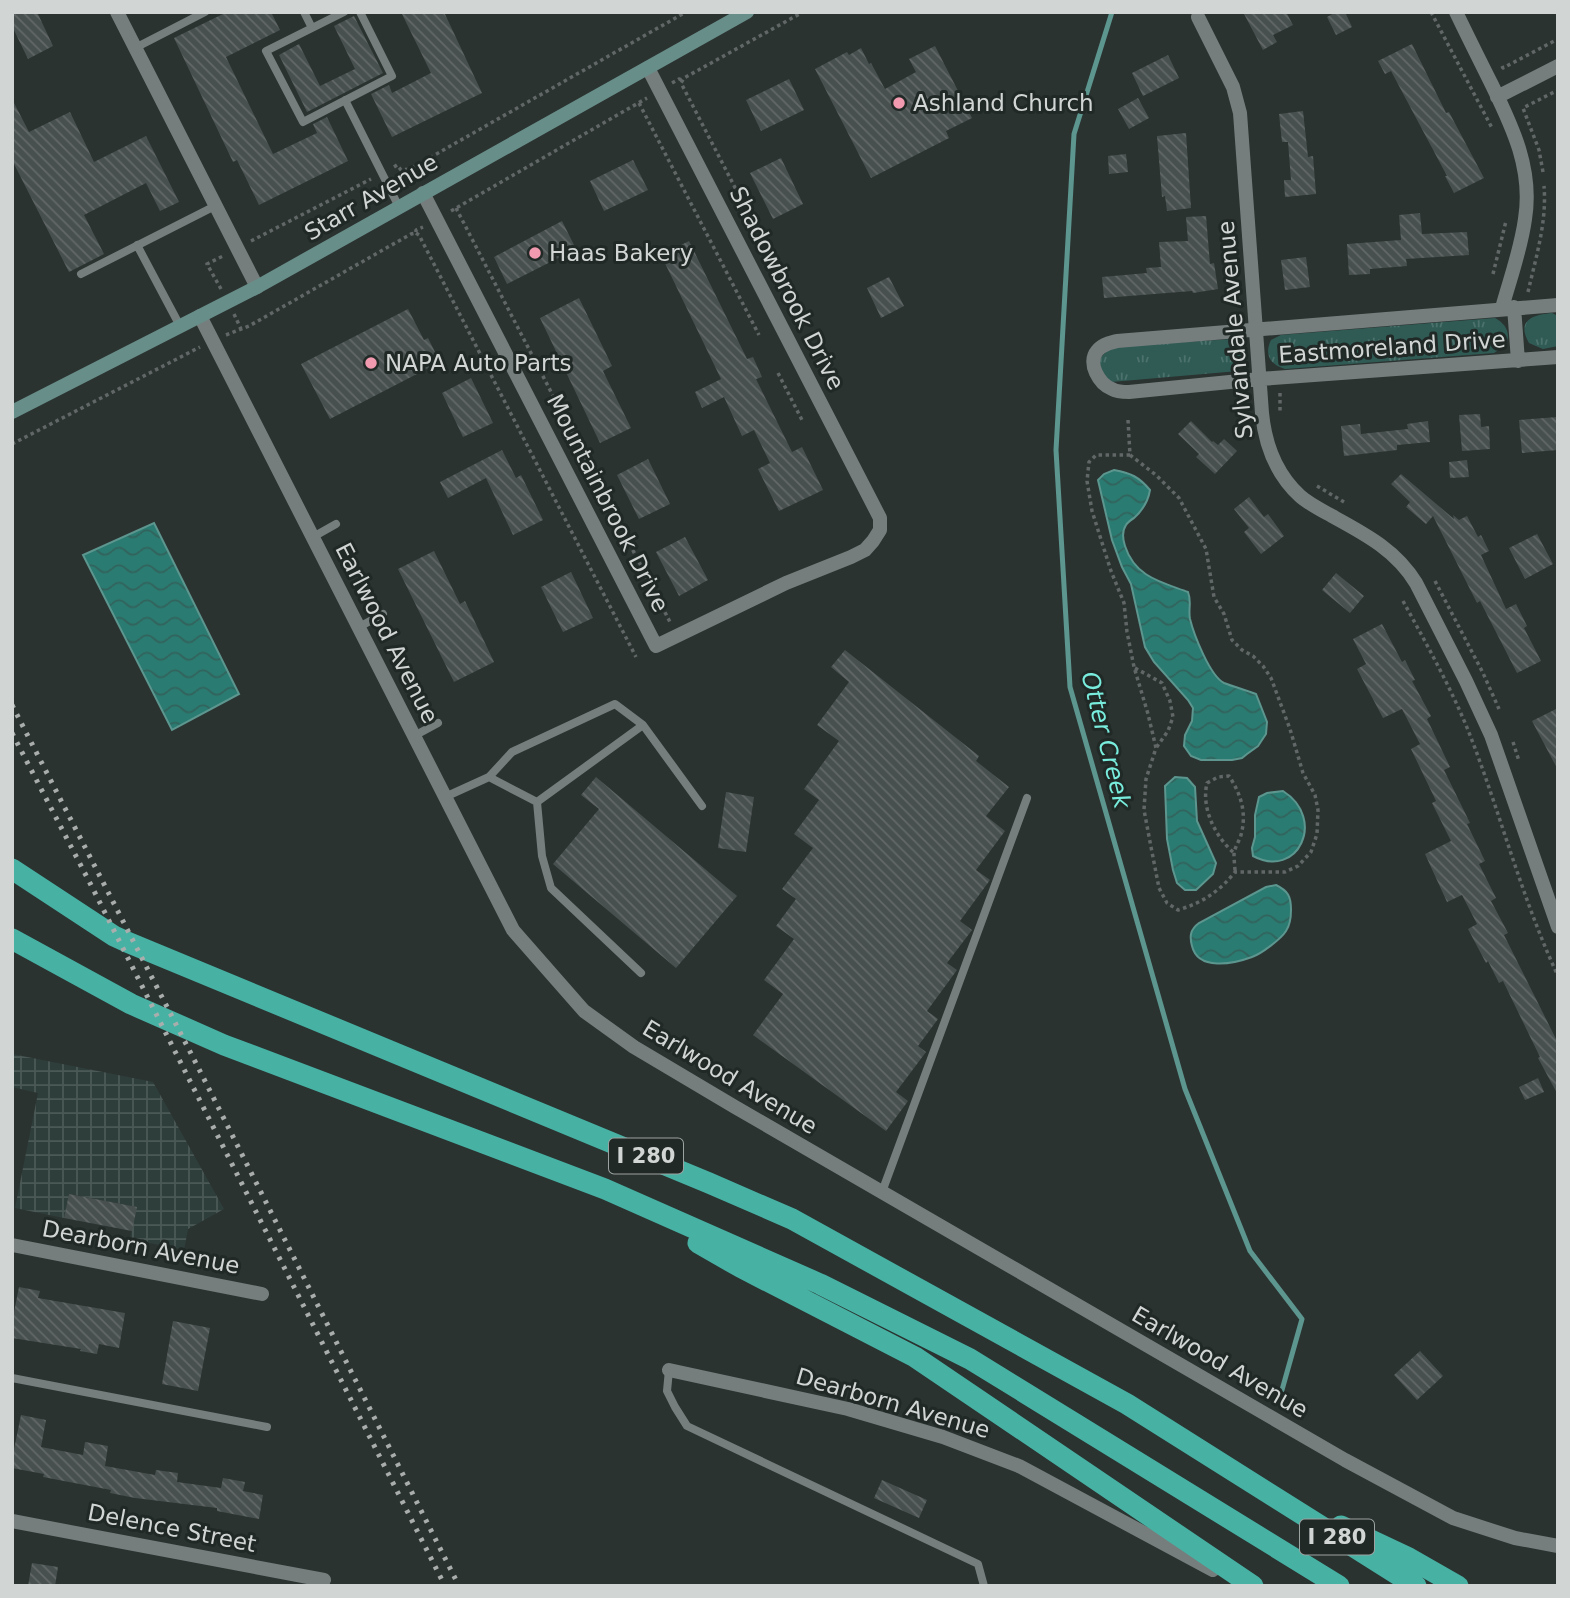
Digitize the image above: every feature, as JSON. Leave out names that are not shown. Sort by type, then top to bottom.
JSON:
[{"type":"highway","name":"I 280","points":[[12,869],[127,942],[792,1219],[1126,1404],[1416,1586]]},
{"type":"highway","name":"I 280","points":[[12,939],[131,1004],[223,1045],[605,1189],[820,1284],[970,1359],[1339,1586]]},
{"type":"highway","points":[[605,1189],[740,1267],[915,1357],[1253,1586]]},
{"type":"highway","points":[[1258,1488],[1409,1558],[1458,1586]]},
{"type":"main road","name":"Starr Avenue","points":[[12,412],[257,287],[747,12]]},
{"type":"street","points":[[117,12],[257,287]]},
{"type":"street","points":[[1456,12],[1514,132],[1522,156],[1527,193],[1524,229],[1508,308],[1518,361]]},
{"type":"street","name":"Sylvandale Avenue","points":[[1198,17],[1237,100],[1263,424],[1267,443],[1287,482],[1307,501],[1386,548],[1400,561],[1416,583],[1491,735],[1558,927]]},
{"type":"street","points":[[1497,97],[1558,66]]},
{"type":"street","name":"Shadowbrook Drive","points":[[648,68],[880,518],[880,530],[865,550],[786,583],[677,636]]},
{"type":"street","name":"Mountainbrook Drive","points":[[423,193],[656,646],[677,636]]},
{"type":"street","name":"Eastmoreland Drive","points":[[1558,305],[1117,341],[1105,344],[1095,352],[1093,362],[1096,374],[1104,385],[1114,391],[1129,392],[1260,379],[1558,357]]},
{"type":"street","name":"Earlwood Avenue","points":[[200,316],[513,930],[584,1011],[634,1048],[1345,1460],[1453,1518],[1515,1538],[1558,1546]]},
{"type":"street","name":"Dearborn Avenue","points":[[12,1245],[262,1294]]},
{"type":"street","name":"Dearborn Avenue","points":[[669,1370],[848,1409],[943,1437],[1019,1466],[1243,1586]]},
{"type":"street","name":"Delence Street","points":[[12,1521],[324,1580]]},
{"type":"lane","points":[[135,48],[205,12]]},
{"type":"lane","points":[[304,12],[312,28]]},
{"type":"lane","points":[[344,12],[266,51],[303,122],[392,76],[360,12]]},
{"type":"lane","points":[[345,100],[399,207]]},
{"type":"lane","points":[[81,274],[215,206]]},
{"type":"lane","points":[[137,245],[180,326]]},
{"type":"lane","points":[[313,537],[336,524]]},
{"type":"lane","points":[[359,627],[383,614]]},
{"type":"lane","points":[[445,797],[489,777],[512,752],[615,704],[643,726],[702,806]]},
{"type":"lane","points":[[414,736],[438,723]]},
{"type":"lane","points":[[537,802],[643,726]]},
{"type":"lane","points":[[489,777],[537,802]]},
{"type":"lane","points":[[882,1192],[1027,798]]},
{"type":"lane","points":[[537,802],[541,856],[551,887],[641,973]]},
{"type":"lane","points":[[669,1370],[667,1391],[687,1426],[978,1564],[984,1586]]},
{"type":"lane","points":[[12,1378],[267,1427]]},
{"type":"path","points":[[208,264],[397,165],[401,170],[410,169],[686,12]]},
{"type":"path","points":[[774,263],[681,83],[684,78],[803,12]]},
{"type":"path","points":[[1432,12],[1495,135]]},
{"type":"path","points":[[1497,57],[1503,68],[1558,40]]},
{"type":"path","points":[[677,636],[456,208],[679,79],[683,80]]},
{"type":"path","points":[[639,103],[760,335]]},
{"type":"path","points":[[1491,284],[1508,211]]},
{"type":"path","points":[[416,233],[636,657]]},
{"type":"path","points":[[778,373],[803,422]]},
{"type":"path","points":[[1280,393],[1281,421]]},
{"type":"path","points":[[1128,420],[1130,456]]},
{"type":"path","points":[[1134,667],[1162,682],[1173,717],[1168,731],[1156,748],[1146,779],[1144,810],[1159,888],[1167,903],[1178,910],[1192,905],[1211,896],[1236,872],[1285,872],[1298,866],[1311,852],[1317,834],[1318,810],[1315,795],[1303,773],[1271,678],[1253,656],[1232,640],[1224,614],[1214,597],[1206,549],[1178,499],[1156,475],[1130,456],[1096,455],[1089,462],[1087,481],[1092,511],[1124,603],[1126,632],[1134,667],[1156,748]]},
{"type":"path","points":[[1312,482],[1344,502]]},
{"type":"path","points":[[1431,574],[1483,673],[1502,717]]},
{"type":"path","points":[[1403,601],[1467,728],[1530,908],[1558,976]]},
{"type":"path","points":[[1511,738],[1520,763]]},
{"type":"path","points":[[1233,852],[1217,834],[1207,805],[1207,783],[1218,777],[1229,776],[1237,787],[1243,806],[1244,823],[1233,852],[1236,872]]},
{"type":"shaded area","points":[[12,1054],[153,1082],[224,1209],[188,1229],[184,1250],[130,1239],[136,1207],[70,1194],[64,1218],[15,1208],[38,1093],[12,1087]]},
{"type":"green space","points":[[1552,313],[1558,316],[1558,346],[1543,349],[1529,343],[1524,329],[1529,320]]},
{"type":"green space","points":[[1495,318],[1505,326],[1508,337],[1506,345],[1494,353],[1285,369],[1272,362],[1268,354],[1271,340],[1281,335]]},
{"type":"green space","points":[[1234,339],[1243,345],[1247,354],[1245,363],[1238,371],[1111,382],[1106,380],[1098,364],[1106,352],[1120,346]]},
{"type":"water","points":[[1114,470],[1134,476],[1150,490],[1142,509],[1127,523],[1124,530],[1123,536],[1129,556],[1142,572],[1150,577],[1188,592],[1192,626],[1213,672],[1224,683],[1256,694],[1267,722],[1266,734],[1258,746],[1242,758],[1201,760],[1191,756],[1184,746],[1193,708],[1154,662],[1145,647],[1131,584],[1112,540],[1098,480]]},
{"type":"water","points":[[154,523],[239,694],[172,730],[83,555]]},
{"type":"water","points":[[1175,777],[1187,778],[1195,787],[1197,821],[1216,863],[1213,874],[1196,890],[1185,890],[1177,883],[1167,839],[1165,786]]},
{"type":"water","points":[[1283,791],[1296,803],[1303,816],[1305,830],[1301,843],[1294,853],[1283,860],[1269,861],[1253,856],[1255,815],[1259,797]]},
{"type":"water","points":[[1276,885],[1288,894],[1291,910],[1287,929],[1275,942],[1256,955],[1226,963],[1209,962],[1196,954],[1191,933],[1196,925],[1266,887]]},
{"type":"building","points":[[12,12],[37,12],[53,46],[28,59],[12,26]]},
{"type":"building","points":[[227,12],[271,12],[280,30],[226,57],[273,154],[317,133],[313,124],[327,117],[348,161],[259,205],[237,160],[233,162],[174,38]]},
{"type":"building","points":[[401,12],[444,12],[482,93],[392,137],[371,94],[389,85],[392,93],[431,73]]},
{"type":"building","points":[[1243,12],[1286,12],[1293,25],[1273,35],[1277,42],[1263,50]]},
{"type":"building","points":[[1336,12],[1345,12],[1352,27],[1336,35],[1327,17]]},
{"type":"building","points":[[354,16],[383,73],[307,112],[279,55],[299,44],[320,86],[355,69],[334,26]]},
{"type":"building","points":[[1412,44],[1446,113],[1449,112],[1484,178],[1454,193],[1391,71],[1385,74],[1378,61]]},
{"type":"building","name":"Ashland Church","points":[[935,46],[972,118],[946,131],[949,138],[871,178],[815,69],[847,52],[849,55],[861,48],[885,89],[916,72],[909,59]]},
{"type":"building","points":[[1168,55],[1179,78],[1143,96],[1132,73]]},
{"type":"building","points":[[789,79],[804,110],[761,131],[746,100]]},
{"type":"building","points":[[1138,98],[1149,118],[1129,129],[1118,109]]},
{"type":"building","points":[[12,99],[29,132],[70,112],[94,162],[146,136],[179,202],[160,211],[146,183],[84,215],[104,254],[69,272],[12,160]]},
{"type":"building","points":[[1303,111],[1308,157],[1313,156],[1316,194],[1285,197],[1284,180],[1291,180],[1288,142],[1282,142],[1279,114]]},
{"type":"building","points":[[1186,133],[1191,208],[1167,211],[1165,196],[1162,197],[1157,136]]},
{"type":"building","points":[[1126,154],[1128,172],[1109,174],[1108,156]]},
{"type":"building","points":[[781,158],[803,204],[773,219],[750,173]]},
{"type":"building","points":[[633,160],[648,190],[604,211],[590,181]]},
{"type":"building","points":[[1420,213],[1422,234],[1467,232],[1469,255],[1406,259],[1407,266],[1370,269],[1370,274],[1349,275],[1347,244],[1401,240],[1399,215]]},
{"type":"building","points":[[1206,216],[1210,264],[1214,263],[1218,289],[1104,298],[1102,277],[1147,273],[1146,268],[1161,267],[1159,242],[1188,241],[1186,217]]},
{"type":"building","name":"Haas Bakery","points":[[562,221],[576,249],[507,284],[494,257]]},
{"type":"building","points":[[689,241],[747,359],[753,357],[762,377],[756,379],[792,452],[802,447],[823,490],[779,511],[758,469],[770,463],[754,430],[742,436],[724,397],[702,408],[695,392],[721,379],[661,255]]},
{"type":"building","points":[[1306,257],[1310,287],[1285,290],[1281,260]]},
{"type":"building","points":[[889,277],[904,306],[881,318],[867,288]]},
{"type":"building","points":[[579,298],[612,366],[603,371],[631,428],[600,443],[540,318]]},
{"type":"building","name":"NAPA Auto Parts","points":[[408,309],[424,340],[428,338],[440,362],[330,419],[301,364]]},
{"type":"building","points":[[471,378],[493,423],[463,437],[442,393]]},
{"type":"building","points":[[1480,414],[1481,427],[1489,426],[1490,449],[1462,451],[1459,415]]},
{"type":"building","points":[[1558,417],[1558,450],[1522,453],[1519,420]]},
{"type":"building","points":[[1191,421],[1212,442],[1218,445],[1224,439],[1237,451],[1215,474],[1196,457],[1199,454],[1178,434]]},
{"type":"building","points":[[1428,421],[1430,442],[1397,445],[1397,450],[1344,456],[1341,426],[1360,424],[1361,434],[1408,429],[1407,424]]},
{"type":"building","points":[[502,450],[516,478],[521,475],[543,520],[513,535],[486,478],[448,498],[440,482]]},
{"type":"building","points":[[648,459],[670,504],[639,519],[617,475]]},
{"type":"building","points":[[1467,460],[1469,477],[1450,478],[1449,462]]},
{"type":"building","points":[[1401,474],[1454,519],[1453,515],[1459,520],[1467,516],[1489,551],[1481,555],[1506,609],[1516,604],[1527,626],[1524,628],[1541,661],[1517,673],[1480,601],[1477,603],[1433,516],[1426,524],[1406,507],[1410,502],[1391,484]]},
{"type":"building","points":[[1249,497],[1264,517],[1268,514],[1284,536],[1261,554],[1244,532],[1249,528],[1234,509]]},
{"type":"building","points":[[1537,534],[1553,564],[1525,579],[1509,548]]},
{"type":"building","points":[[685,537],[708,580],[679,596],[656,552]]},
{"type":"building","points":[[434,551],[460,604],[465,601],[494,662],[454,682],[398,569]]},
{"type":"building","points":[[571,572],[593,618],[563,632],[541,587]]},
{"type":"building","points":[[1336,573],[1364,596],[1350,613],[1322,590]]},
{"type":"building","points":[[1382,624],[1402,662],[1405,660],[1415,680],[1412,681],[1431,716],[1427,719],[1450,767],[1444,770],[1485,861],[1479,864],[1496,898],[1491,901],[1508,933],[1504,935],[1558,1043],[1558,1095],[1503,981],[1499,983],[1468,929],[1477,924],[1462,895],[1447,902],[1425,854],[1451,841],[1432,803],[1436,801],[1411,749],[1420,744],[1402,709],[1383,718],[1357,669],[1366,664],[1353,639]]},
{"type":"building","points":[[845,650],[979,756],[976,761],[1009,787],[986,816],[1005,831],[976,870],[990,880],[960,921],[972,930],[947,963],[957,970],[927,1011],[938,1019],[918,1046],[926,1052],[896,1092],[908,1101],[886,1131],[753,1035],[783,994],[764,980],[794,939],[776,926],[796,899],[782,889],[813,848],[794,834],[819,800],[804,789],[839,741],[817,725],[849,682],[831,667]]},
{"type":"building","points":[[1558,708],[1558,770],[1532,721]]},
{"type":"building","points":[[596,777],[737,896],[676,968],[553,864],[599,809],[581,795]]},
{"type":"building","points":[[726,792],[754,797],[746,852],[718,848]]},
{"type":"building","points":[[1538,1078],[1544,1092],[1525,1100],[1519,1087]]},
{"type":"building","points":[[69,1194],[137,1207],[132,1231],[64,1218]]},
{"type":"building","points":[[19,1287],[40,1291],[38,1298],[125,1313],[119,1348],[99,1344],[97,1354],[12,1338],[12,1322]]},
{"type":"building","points":[[173,1321],[210,1328],[198,1391],[162,1384]]},
{"type":"building","points":[[1420,1351],[1443,1376],[1417,1400],[1394,1375]]},
{"type":"building","points":[[21,1415],[46,1420],[41,1447],[83,1455],[85,1442],[108,1446],[105,1466],[155,1475],[156,1470],[178,1473],[177,1482],[221,1488],[223,1478],[245,1482],[243,1491],[263,1495],[259,1519],[217,1511],[217,1508],[110,1493],[111,1490],[12,1468]]},
{"type":"building","points":[[882,1480],[927,1500],[919,1518],[874,1498]]},
{"type":"building","points":[[32,1563],[58,1567],[55,1586],[28,1586]]},
{"type":"waterway","name":"Otter Creek","points":[[1112,12],[1074,134],[1056,450],[1070,687],[1185,1089],[1250,1251],[1302,1319],[1280,1397]]},
{"type":"railway","points":[[12,705],[459,1586]]},
{"type":"railway","points":[[12,733],[445,1586]]},
{"type":"place","name":"Ashland Church","points":[[899,103]]},
{"type":"place","name":"Haas Bakery","points":[[535,253]]},
{"type":"place","name":"NAPA Auto Parts","points":[[371,363]]}]
